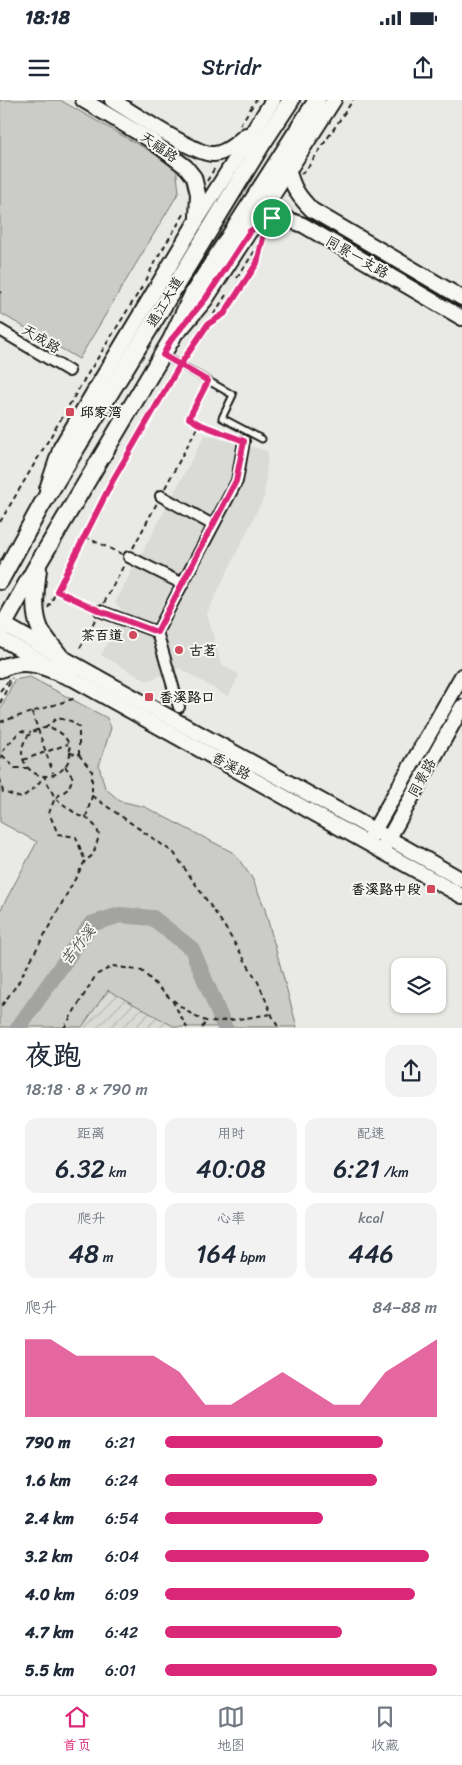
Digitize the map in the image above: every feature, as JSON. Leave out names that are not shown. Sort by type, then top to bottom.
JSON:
[{"type":"main road","name":"通江大道","points":[[0,581],[41,506],[262,144],[291,100]]},
{"type":"main road","name":"通江大道","points":[[1,629],[163,355],[194,292],[281,154],[318,100]]},
{"type":"main road","points":[[0,564],[25,536]]},
{"type":"main road","points":[[39,562],[35,595],[36,614],[41,630],[61,658]]},
{"type":"main road","points":[[7,671],[19,662],[33,663],[70,676]]},
{"type":"street","name":"天福路","points":[[83,100],[152,141],[186,167],[194,178],[198,194],[197,220]]},
{"type":"street","name":"天福路","points":[[112,100],[194,149],[212,155],[225,151]]},
{"type":"street","name":"通江大道","points":[[41,506],[61,447],[197,220],[273,100]]},
{"type":"street","name":"通江大道","points":[[171,340],[206,298],[250,231],[290,176],[334,100]]},
{"type":"street","points":[[225,151],[253,130]]},
{"type":"street","name":"同景一支路","points":[[290,176],[299,197],[312,210],[462,298]]},
{"type":"street","points":[[250,231],[272,218]]},
{"type":"street","name":"同景一支路","points":[[272,218],[282,218],[302,225],[462,318]]},
{"type":"street","name":"天成路","points":[[0,330],[69,371]]},
{"type":"street","points":[[179,707],[157,632],[236,481],[244,441]]},
{"type":"street","points":[[161,496],[213,525]]},
{"type":"street","points":[[128,557],[183,584]]},
{"type":"street","points":[[100,611],[157,632]]},
{"type":"street","name":"香溪路","points":[[1,629],[61,658],[389,837],[462,880]]},
{"type":"street","name":"香溪路","points":[[1,629],[70,676],[462,896]]},
{"type":"street","points":[[368,842],[462,676]]},
{"type":"street","name":"同景路","points":[[382,850],[462,707]]},
{"type":"lane","points":[[163,355],[233,395],[222,418],[262,439]]},
{"type":"path","points":[[238,127],[256,100]]},
{"type":"path","points":[[290,176],[309,166],[353,100]]},
{"type":"path","points":[[0,522],[84,380],[147,280],[154,263],[186,210],[194,203],[225,151]]},
{"type":"path","points":[[237,278],[263,238],[272,218]]},
{"type":"path","points":[[208,324],[224,314],[234,299],[257,263],[263,238]]},
{"type":"path","points":[[36,614],[47,611],[113,480],[180,365],[226,295]]},
{"type":"path","points":[[208,381],[189,418],[199,424],[244,441]]},
{"type":"path","points":[[80,648],[199,424]]},
{"type":"path","points":[[85,536],[128,557]]},
{"type":"path","points":[[57,591],[100,611]]},
{"type":"path","points":[[0,691],[7,671]]},
{"type":"path","points":[[0,703],[7,671]]},
{"type":"path","points":[[0,722],[76,698]]},
{"type":"path","points":[[32,712],[54,774]]},
{"type":"path","points":[[46,728],[57,718],[71,721],[79,727],[79,754],[92,771],[92,796],[86,816]]},
{"type":"path","points":[[0,760],[4,749],[20,731],[31,732],[46,728],[60,732],[69,744],[70,753],[66,766],[54,774],[44,776],[28,768],[23,760],[22,752],[23,745],[31,732]]},
{"type":"path","points":[[23,760],[69,744]]},
{"type":"path","points":[[70,753],[79,754]]},
{"type":"path","points":[[2,755],[15,768],[28,768]]},
{"type":"path","points":[[66,766],[74,778],[68,789],[55,798],[49,814],[58,834],[76,837],[85,861]]},
{"type":"path","points":[[0,1008],[18,983],[85,861],[93,855],[99,836],[97,828],[86,816],[79,816],[55,798],[44,776]]},
{"type":"path","points":[[0,779],[3,792],[21,798],[36,787],[44,776]]},
{"type":"path","points":[[92,796],[174,853],[223,924],[258,982],[279,1028]]},
{"type":"path","points":[[64,1028],[96,974],[113,966],[142,971],[172,1000],[206,1021],[271,1014]]},
{"type":"path","points":[[172,1000],[187,1028]]},
{"type":"path","points":[[202,1028],[206,1021]]},
{"type":"shaded area","points":[[0,100],[60,100],[176,166],[179,192],[79,359],[0,313]]},
{"type":"shaded area","points":[[205,435],[268,451],[264,497],[207,613],[221,664],[239,675],[228,697],[180,668],[147,681],[101,655],[124,612],[115,603]]},
{"type":"shaded area","points":[[30,677],[107,718],[111,728],[99,766],[105,788],[120,801],[145,807],[234,853],[252,878],[264,906],[297,1027],[175,1027],[108,990],[82,1027],[0,1027],[0,911],[37,842],[0,822],[0,711],[14,680]]},
{"type":"shaded area","points":[[108,990],[175,1027],[82,1028]]},
{"type":"waterway","name":"苦竹溪","points":[[18,1028],[91,924],[120,915],[153,918],[192,949],[225,1028]]},
{"type":"place","name":"邱家湾","points":[[70,412]]},
{"type":"place","name":"茶百道","points":[[133,635]]},
{"type":"place","name":"古茗","points":[[179,650]]},
{"type":"place","name":"香溪路口","points":[[149,697]]},
{"type":"place","name":"香溪路中段","points":[[431,889]]},
{"type":"route","points":[[272,218],[250,231],[206,298],[171,340],[163,355],[180,365],[208,381],[189,418],[199,424],[244,441],[242,460],[236,481],[157,632],[100,611],[57,591],[113,480],[180,365],[208,324],[224,314],[257,263],[263,238],[272,218]]}]
